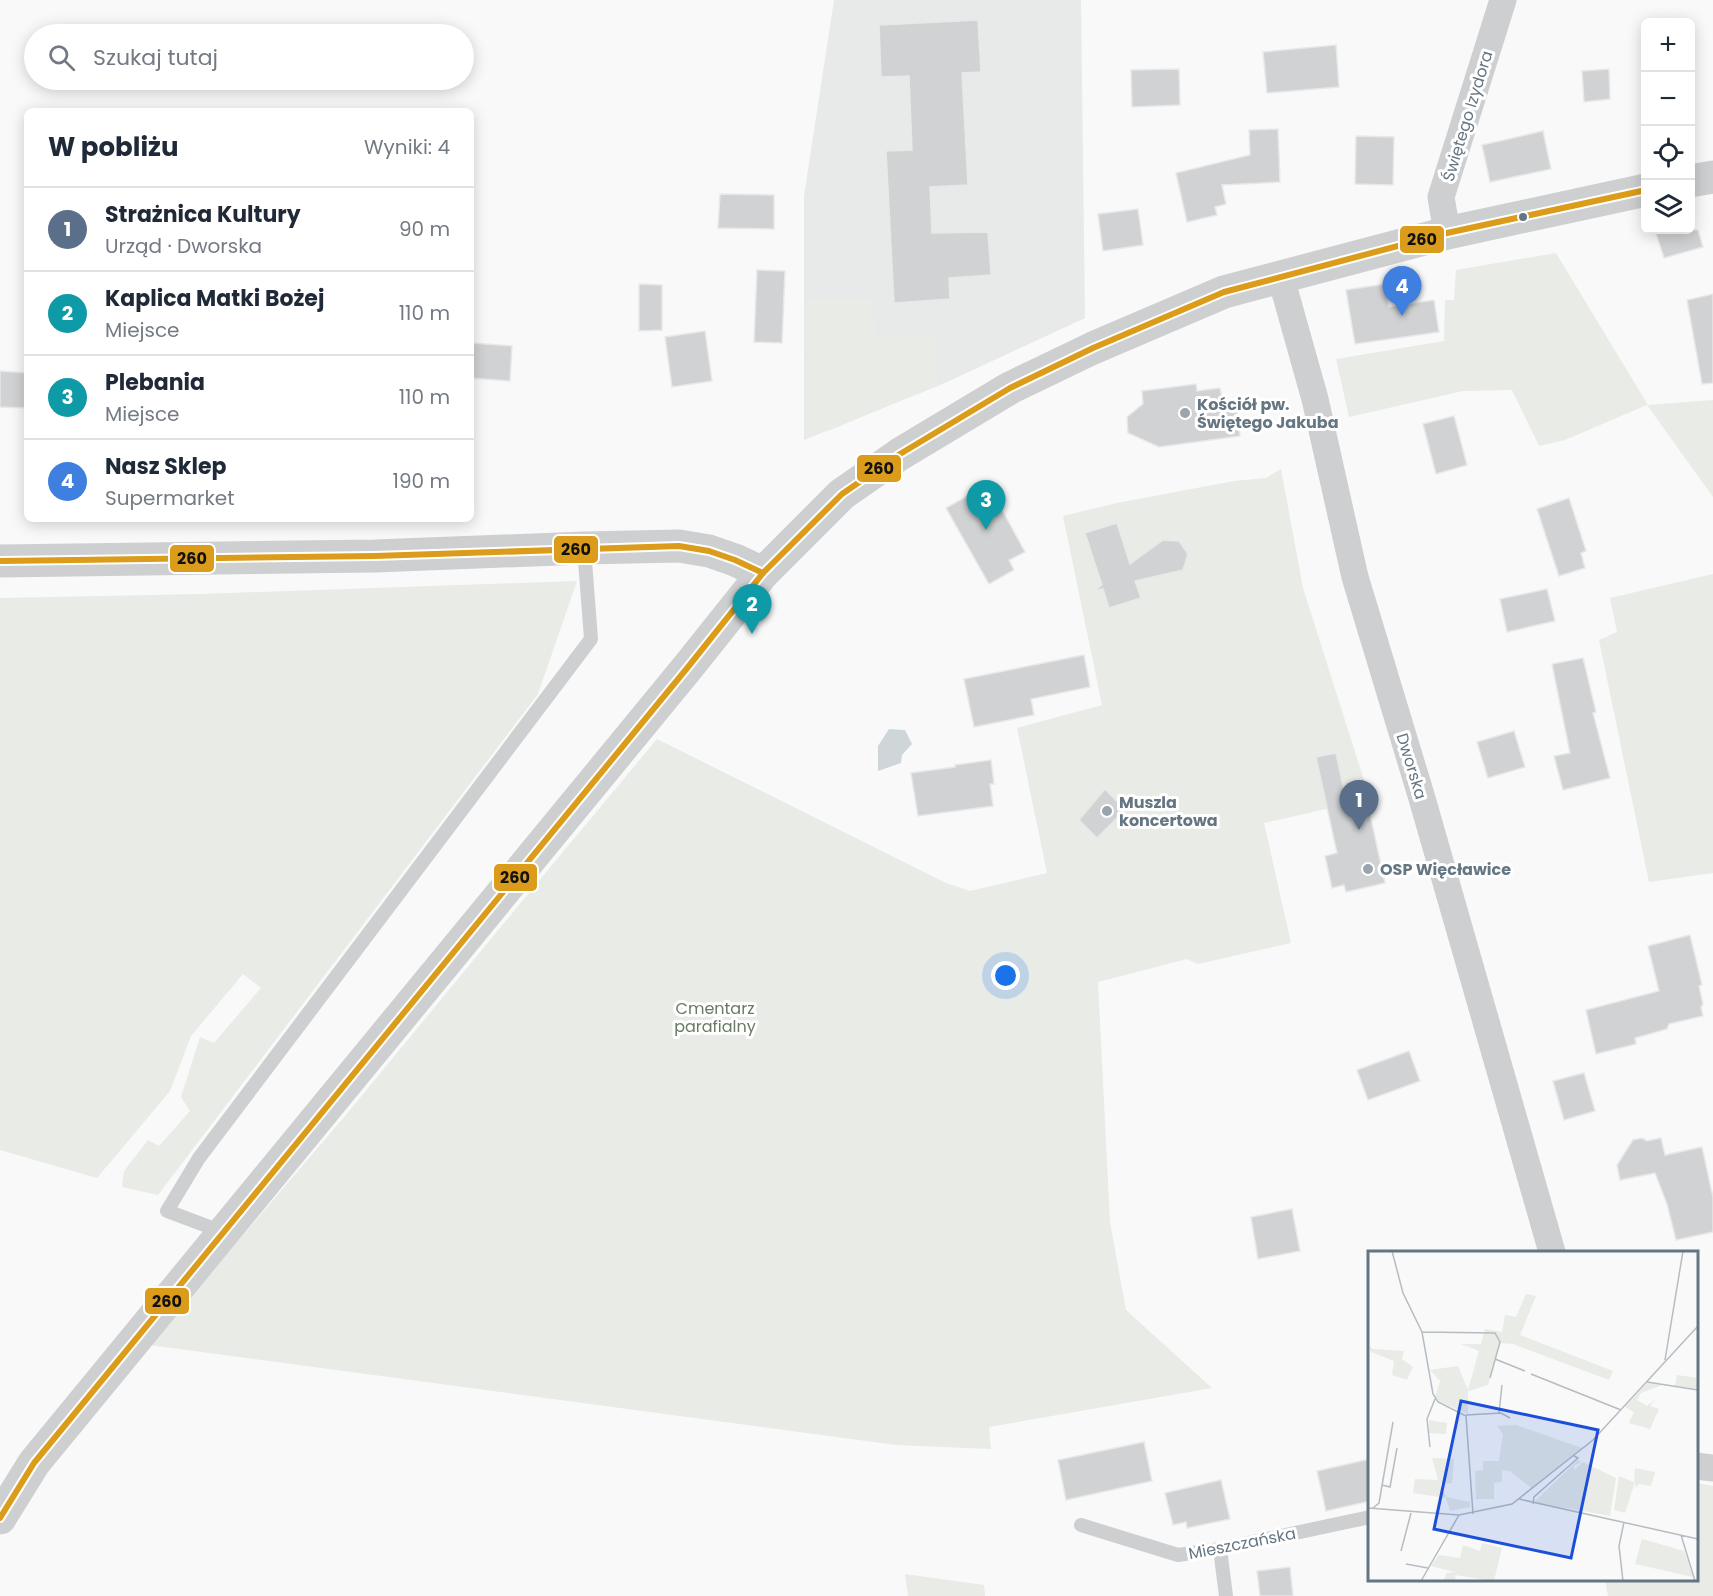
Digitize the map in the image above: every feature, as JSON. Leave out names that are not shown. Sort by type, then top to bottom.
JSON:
[{"type":"street","name":"Świętego Izydora","points":[[1447,233],[1441,197],[1503,0]]},
{"type":"street","points":[[1695,180],[1713,177]]},
{"type":"street","points":[[0,1518],[34,1463],[763,573],[842,494],[900,454],[1010,388],[1093,348],[1213,296],[1447,233],[1641,191]]},
{"type":"street","name":"Dworska","points":[[1281,278],[1315,399],[1355,577],[1421,795],[1552,1251]]},
{"type":"street","points":[[0,561],[375,556],[679,546],[709,551],[763,573]]},
{"type":"street","points":[[1698,1466],[1713,1468]]},
{"type":"lane","points":[[223,1232],[167,1211],[199,1158],[591,639],[584,548]]},
{"type":"lane","name":"Mieszczańska","points":[[1081,1525],[1178,1555],[1220,1549],[1368,1517]]},
{"type":"lane","points":[[1220,1549],[1226,1596]]},
{"type":"shaded area","points":[[834,0],[1081,0],[1085,318],[945,383],[804,440],[804,196]]},
{"type":"shaded area","points":[[889,729],[905,730],[912,744],[902,755],[901,763],[878,771],[878,746]]},
{"type":"green space","points":[[1556,253],[1648,405],[1713,400],[1713,497],[1647,405],[1565,440],[1539,446],[1512,390],[1463,391],[1349,417],[1336,359],[1444,341],[1445,300],[1454,300],[1456,270]]},
{"type":"green space","points":[[807,300],[874,300],[876,338],[934,335],[939,384],[833,429],[806,437]]},
{"type":"green space","name":"Cmentarz parafialny","points":[[1281,469],[1303,588],[1370,799],[1264,823],[1291,943],[1198,964],[1187,959],[1098,982],[1110,1222],[1126,1310],[1212,1388],[989,1427],[991,1449],[896,1445],[149,1345],[345,1116],[657,739],[946,883],[970,891],[1047,873],[1017,728],[1102,705],[1063,516],[1117,503],[1234,481],[1266,478]]},
{"type":"green space","points":[[1713,574],[1713,873],[1649,882],[1599,640],[1617,632],[1610,598]]},
{"type":"green space","points":[[577,581],[538,694],[158,1195],[122,1187],[124,1171],[148,1140],[159,1146],[190,1111],[181,1097],[200,1037],[214,1043],[261,988],[243,974],[191,1036],[170,1091],[97,1178],[0,1150],[0,598],[201,594]]},
{"type":"green space","points":[[1698,1483],[1713,1486],[1713,1596],[1608,1596],[1605,1581],[1698,1581]]},
{"type":"green space","points":[[905,1574],[984,1585],[985,1596],[908,1596]]},
{"type":"building","points":[[978,20],[981,72],[962,73],[968,185],[930,187],[932,233],[988,232],[991,275],[949,278],[950,299],[894,303],[886,151],[912,150],[909,76],[881,77],[879,25]]},
{"type":"building","points":[[1336,45],[1339,87],[1267,93],[1263,52]]},
{"type":"building","points":[[1179,69],[1180,105],[1132,107],[1131,70]]},
{"type":"building","points":[[1609,69],[1610,99],[1584,102],[1582,71]]},
{"type":"building","points":[[1278,129],[1280,182],[1222,185],[1226,204],[1215,207],[1217,215],[1187,222],[1176,173],[1250,155],[1249,130]]},
{"type":"building","points":[[1543,131],[1551,169],[1490,182],[1482,145]]},
{"type":"building","points":[[1356,136],[1394,137],[1393,185],[1355,184]]},
{"type":"building","points":[[720,194],[774,195],[774,229],[718,228]]},
{"type":"building","points":[[1138,209],[1143,245],[1103,251],[1098,214]]},
{"type":"building","points":[[1695,230],[1698,230],[1703,247],[1664,258],[1656,234],[1695,234]]},
{"type":"building","points":[[757,270],[785,271],[782,343],[754,342]]},
{"type":"building","points":[[639,284],[662,285],[662,330],[639,331]]},
{"type":"building","points":[[1385,284],[1389,307],[1434,300],[1439,332],[1355,344],[1346,290]]},
{"type":"building","points":[[1713,294],[1713,383],[1702,384],[1687,300]]},
{"type":"building","points":[[705,331],[712,381],[672,387],[665,337]]},
{"type":"building","points":[[474,343],[512,346],[510,381],[474,378]]},
{"type":"building","points":[[0,371],[24,373],[24,408],[0,407]]},
{"type":"building","name":"Kościół pw. Świętego Jakuba","points":[[1196,384],[1197,391],[1220,388],[1223,403],[1236,402],[1240,436],[1159,447],[1128,433],[1127,417],[1143,404],[1142,391]]},
{"type":"building","points":[[1454,416],[1467,465],[1436,474],[1423,424]]},
{"type":"building","points":[[988,484],[1025,552],[1009,560],[1014,570],[989,584],[946,508]]},
{"type":"building","points":[[1569,498],[1586,551],[1581,553],[1585,568],[1559,576],[1537,509]]},
{"type":"building","points":[[1117,523],[1130,564],[1163,540],[1179,541],[1188,554],[1183,570],[1135,581],[1141,598],[1109,608],[1103,589],[1094,591],[1102,585],[1085,533]]},
{"type":"building","points":[[1547,589],[1555,621],[1507,632],[1500,599]]},
{"type":"building","points":[[1084,655],[1090,687],[1031,699],[1034,715],[974,727],[964,679]]},
{"type":"building","points":[[1583,658],[1596,712],[1593,713],[1610,778],[1563,790],[1554,756],[1570,753],[1552,664]]},
{"type":"building","points":[[1514,731],[1525,767],[1488,778],[1477,742]]},
{"type":"building","points":[[1336,753],[1349,814],[1369,810],[1385,883],[1346,892],[1344,885],[1332,888],[1325,856],[1337,853],[1316,757]]},
{"type":"building","points":[[991,760],[994,784],[990,784],[993,806],[918,816],[911,773]]},
{"type":"building","name":"Muszla koncertowa","points":[[1105,789],[1125,810],[1097,838],[1079,820]]},
{"type":"building","points":[[1690,935],[1702,985],[1699,986],[1703,1016],[1669,1024],[1667,1029],[1635,1038],[1636,1044],[1596,1054],[1586,1010],[1659,991],[1648,946]]},
{"type":"building","points":[[1409,1051],[1420,1081],[1368,1100],[1357,1070]]},
{"type":"building","points":[[1584,1073],[1595,1111],[1564,1120],[1553,1081]]},
{"type":"building","points":[[1642,1138],[1647,1141],[1661,1138],[1665,1155],[1702,1147],[1713,1197],[1713,1232],[1676,1240],[1667,1204],[1655,1173],[1620,1180],[1617,1165],[1633,1140]]},
{"type":"building","points":[[1292,1209],[1300,1251],[1258,1259],[1251,1217]]},
{"type":"building","points":[[1144,1442],[1152,1481],[1066,1500],[1058,1460]]},
{"type":"building","points":[[1368,1459],[1368,1501],[1326,1511],[1317,1471]]},
{"type":"building","points":[[1221,1480],[1230,1519],[1187,1528],[1186,1522],[1173,1525],[1165,1493]]},
{"type":"building","points":[[1290,1567],[1293,1596],[1260,1596],[1257,1571]]},
{"type":"transit line","name":"260","points":[[0,1518],[34,1463],[763,573],[842,494],[900,454],[1010,388],[1093,348],[1224,292],[1447,233],[1641,191]]},
{"type":"transit line","name":"260","points":[[0,561],[375,556],[679,546],[709,551],[763,573]]},
{"type":"place","name":"Nasz Sklep","points":[[1402,316]]},
{"type":"place","name":"Kościół pw. Świętego Jakuba","points":[[1185,413]]},
{"type":"place","name":"Plebania","points":[[986,530]]},
{"type":"place","name":"Kaplica Matki Bożej","points":[[752,634]]},
{"type":"place","name":"Muszla koncertowa","points":[[1107,811]]},
{"type":"place","name":"Strażnica Kultury","points":[[1359,830]]},
{"type":"place","name":"OSP Więcławice","points":[[1368,869]]}]
